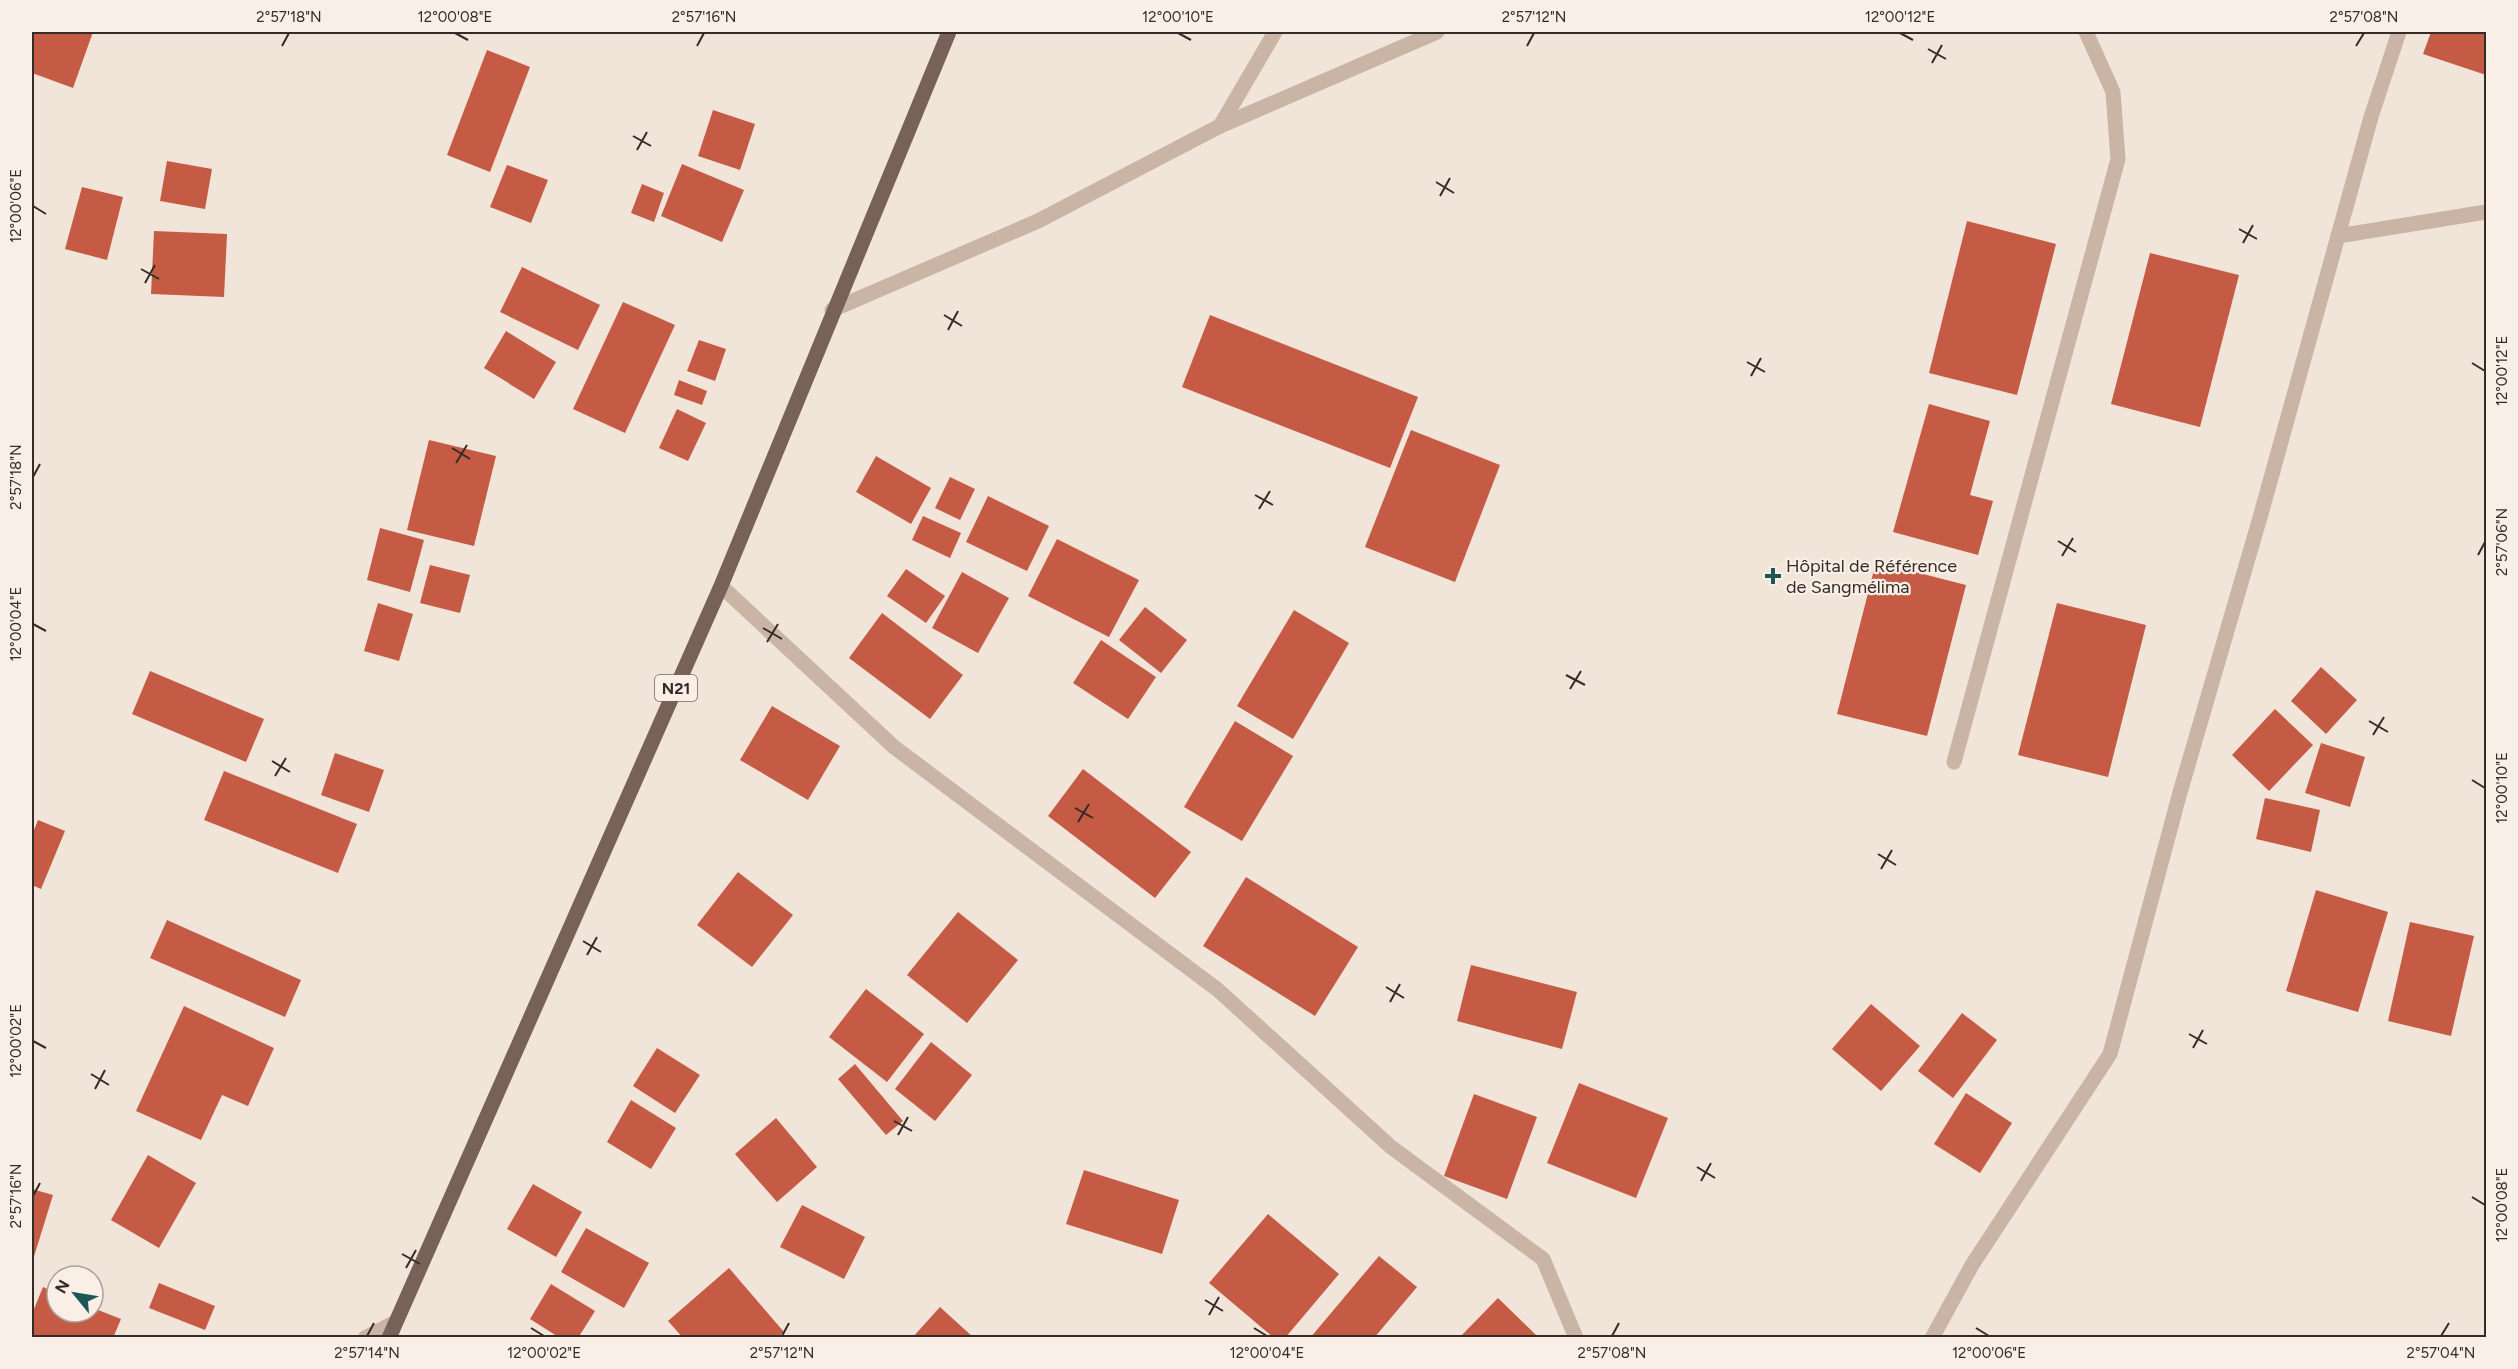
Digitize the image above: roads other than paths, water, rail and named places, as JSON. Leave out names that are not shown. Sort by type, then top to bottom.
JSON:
[{"type":"main road","name":"N21","points":[[392,1330],[721,586],[832,310],[949,32]]},
{"type":"street","points":[[1220,126],[1275,32]]},
{"type":"street","points":[[832,310],[1038,221],[1220,126],[1437,32]]},
{"type":"street","points":[[1954,762],[2118,159],[2113,92],[2086,32]]},
{"type":"street","points":[[1932,1338],[1972,1265],[2110,1054],[2179,796],[2261,514],[2371,117],[2399,32]]},
{"type":"street","points":[[2338,236],[2487,212]]},
{"type":"street","points":[[721,586],[894,747],[1218,990],[1391,1147],[1543,1259],[1576,1338]]},
{"type":"street","points":[[365,1338],[392,1330]]},
{"type":"place","name":"Hôpital de Référence de Sangmélima","points":[[1773,576]]}]
